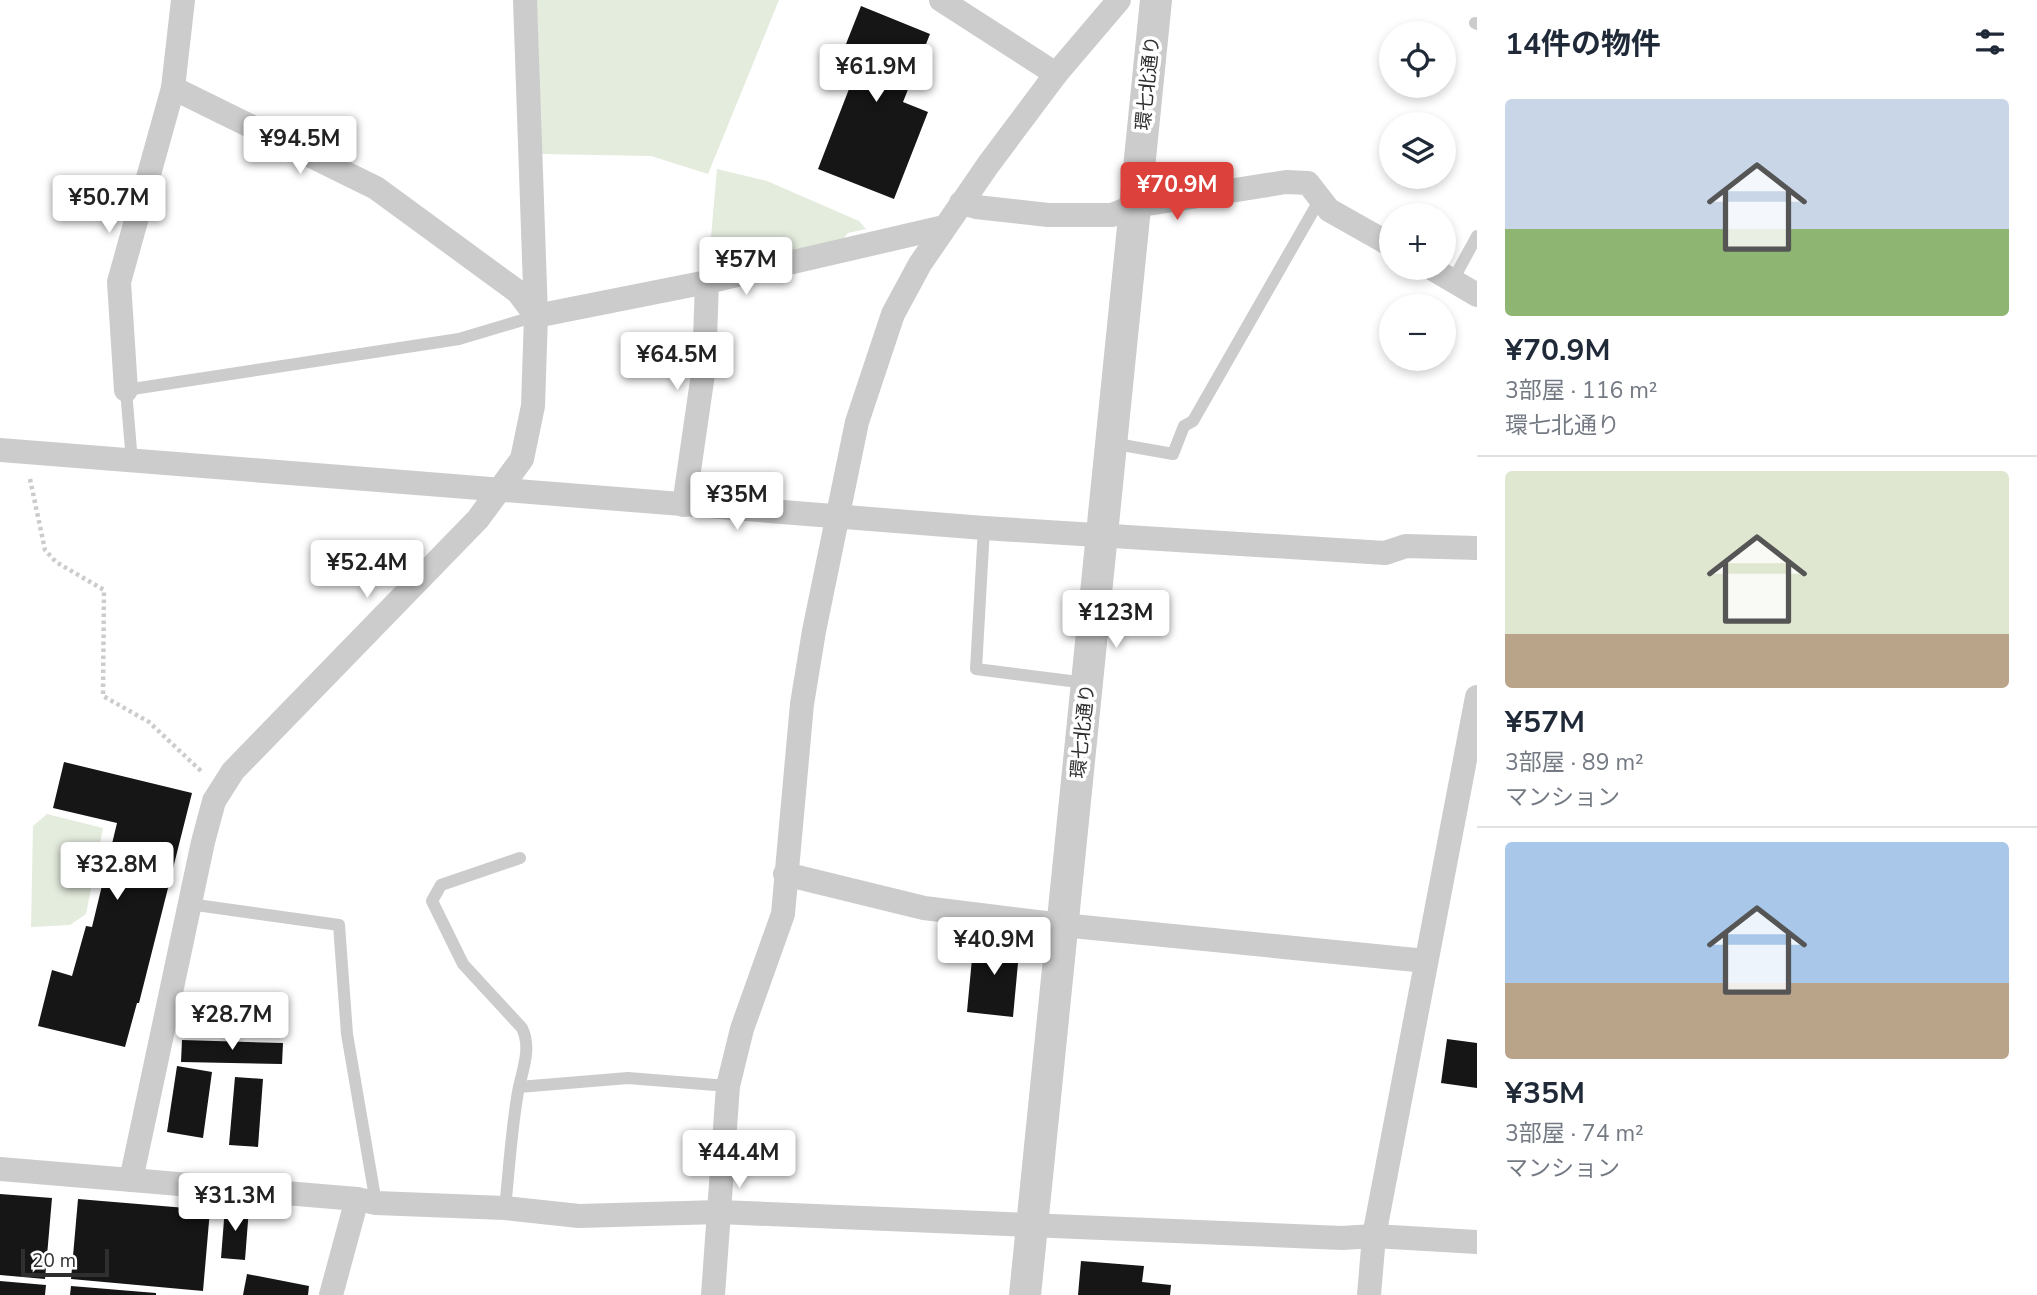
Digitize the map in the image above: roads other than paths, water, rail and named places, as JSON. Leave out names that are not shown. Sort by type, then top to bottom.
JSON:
[{"type":"street","points":[[126,390],[119,282],[173,88],[183,0]]},
{"type":"street","points":[[131,1180],[189,904],[214,801],[233,771],[478,519],[522,459],[533,406],[536,316],[525,0]]},
{"type":"street","points":[[941,0],[1056,74]]},
{"type":"street","points":[[713,1295],[728,1086],[742,1029],[783,914],[802,704],[814,631],[857,422],[893,314],[920,264],[961,203],[1056,74],[1119,0]]},
{"type":"street","name":"環七北通り","points":[[1025,1295],[1156,0]]},
{"type":"street","points":[[173,88],[376,188],[519,292],[536,316]]},
{"type":"street","points":[[961,203],[1048,215],[1112,215],[1135,206],[1286,182],[1308,183],[1329,210],[1379,238]]},
{"type":"street","points":[[536,316],[707,282],[944,227]]},
{"type":"street","points":[[1453,280],[1477,295]]},
{"type":"street","points":[[684,505],[704,367],[707,282]]},
{"type":"street","points":[[12,451],[132,463],[984,528],[1385,552],[1406,545],[1477,548]]},
{"type":"street","points":[[1369,1295],[1374,1236],[1477,697]]},
{"type":"street","points":[[785,874],[924,908],[1062,925],[1426,961]]},
{"type":"street","points":[[0,1169],[367,1201],[505,1208],[579,1216],[719,1212],[1477,1242]]},
{"type":"street","points":[[331,1295],[367,1201]]},
{"type":"lane","points":[[1111,443],[1173,454],[1184,426],[1193,421],[1320,199]]},
{"type":"lane","points":[[1456,274],[1477,236]]},
{"type":"lane","points":[[132,463],[126,390],[459,339],[536,316]]},
{"type":"lane","points":[[984,528],[976,669],[1086,683]]},
{"type":"lane","points":[[505,1208],[527,1038],[522,1028],[463,964],[432,901],[441,885],[520,858]]},
{"type":"lane","points":[[189,904],[339,925],[347,1034],[367,1201]]},
{"type":"lane","points":[[519,1087],[628,1079],[728,1086]]}]
